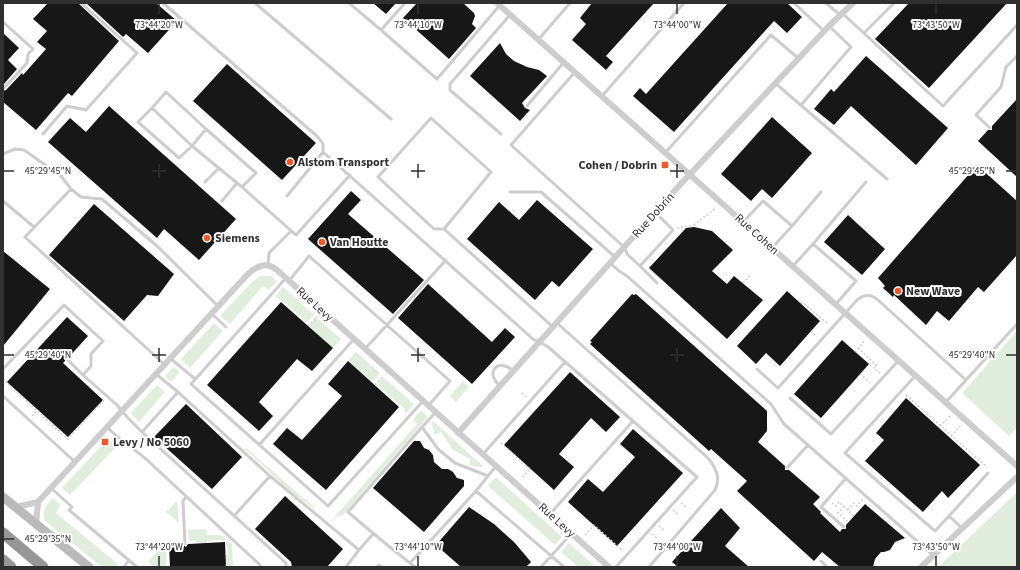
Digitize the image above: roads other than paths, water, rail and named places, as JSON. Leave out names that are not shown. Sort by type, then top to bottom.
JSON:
[{"type":"highway","points":[[3,533],[43,567]]},
{"type":"highway","points":[[3,560],[11,567]]},
{"type":"main road","points":[[3,497],[88,567]]},
{"type":"street","name":"Rue Dobrin","points":[[458,432],[655,212],[827,28],[853,3]]},
{"type":"street","name":"Rue Cohen","points":[[498,4],[1017,466]]},
{"type":"street","points":[[16,507],[38,502],[254,268],[260,265],[268,265]]},
{"type":"street","name":"Rue Levy","points":[[268,265],[274,268],[354,339],[607,566]]},
{"type":"street","points":[[921,567],[1017,477]]},
{"type":"street","points":[[36,524],[38,502]]},
{"type":"lane","points":[[42,134],[67,106],[86,110],[137,53],[80,3]]},
{"type":"lane","points":[[163,3],[318,137],[323,144],[323,152],[287,196]]},
{"type":"lane","points":[[255,3],[391,119]]},
{"type":"lane","points":[[349,3],[437,79],[498,4]]},
{"type":"lane","points":[[381,30],[405,3]]},
{"type":"lane","points":[[538,40],[570,3]]},
{"type":"lane","points":[[601,96],[684,3]]},
{"type":"lane","points":[[794,3],[851,47],[801,105]]},
{"type":"lane","points":[[826,3],[864,33],[943,106],[1017,25]]},
{"type":"lane","points":[[864,33],[894,3]]},
{"type":"lane","points":[[501,134],[450,90],[450,84],[510,15]]},
{"type":"lane","points":[[3,22],[33,49],[28,54],[27,64],[4,88]]},
{"type":"lane","points":[[665,153],[771,35],[798,59]]},
{"type":"lane","points":[[990,128],[976,115],[1001,87],[1006,68],[1017,56]]},
{"type":"lane","points":[[527,106],[564,62]]},
{"type":"lane","points":[[575,72],[511,145],[624,247],[628,255],[657,283]]},
{"type":"lane","points":[[775,83],[888,179]]},
{"type":"lane","points":[[206,129],[192,146],[179,158],[138,122],[166,92],[256,173],[242,187]]},
{"type":"lane","points":[[152,108],[192,146],[242,187],[296,235],[350,175]]},
{"type":"lane","points":[[444,229],[491,172],[431,118],[378,177],[434,229],[444,229],[708,458],[716,469],[719,479],[718,486],[649,567]]},
{"type":"lane","points":[[3,154],[15,149],[24,150],[61,176],[71,189],[81,197],[102,198],[157,246],[218,306]]},
{"type":"lane","points":[[323,152],[533,339],[547,346],[697,478],[616,567]]},
{"type":"lane","points":[[205,182],[219,168]]},
{"type":"lane","points":[[793,266],[866,182]]},
{"type":"lane","points":[[222,201],[237,183]]},
{"type":"lane","points":[[71,189],[25,238],[164,364]]},
{"type":"lane","points":[[510,192],[541,192],[615,257]]},
{"type":"lane","points":[[772,248],[820,192]]},
{"type":"lane","points":[[743,222],[763,200],[792,226]]},
{"type":"lane","points":[[3,201],[34,227]]},
{"type":"lane","points":[[640,266],[674,230],[655,212]]},
{"type":"lane","points":[[268,265],[269,253],[292,231]]},
{"type":"lane","points":[[813,244],[856,281],[836,304]]},
{"type":"lane","points":[[423,401],[328,506],[191,384],[309,256],[386,326],[450,381],[428,406]]},
{"type":"lane","points":[[365,349],[446,260]]},
{"type":"lane","points":[[610,263],[627,276],[771,404],[784,424],[934,556]]},
{"type":"lane","points":[[757,369],[778,388],[845,312],[860,297],[867,295],[874,297],[966,380]]},
{"type":"lane","points":[[3,370],[64,304],[103,341],[91,354],[91,366],[83,375]]},
{"type":"lane","points":[[211,313],[226,327]]},
{"type":"lane","points":[[946,402],[1017,324]]},
{"type":"lane","points":[[260,444],[354,339]]},
{"type":"lane","points":[[170,358],[195,379]]},
{"type":"lane","points":[[67,359],[117,405],[142,432],[286,564],[286,567]]},
{"type":"lane","points":[[790,398],[831,434],[899,360]]},
{"type":"lane","points":[[483,454],[565,362]]},
{"type":"lane","points":[[500,386],[493,378],[493,372],[496,368],[500,365],[504,365],[514,371]]},
{"type":"lane","points":[[156,374],[178,392],[270,476],[359,550]]},
{"type":"lane","points":[[916,375],[845,453],[935,531],[988,473]]},
{"type":"lane","points":[[142,432],[178,392]]},
{"type":"lane","points":[[3,396],[75,462]]},
{"type":"lane","points":[[415,567],[348,512],[436,412]]},
{"type":"lane","points":[[550,514],[633,421]]},
{"type":"lane","points":[[107,427],[113,434],[131,446],[146,459],[261,567]]},
{"type":"lane","points":[[422,427],[438,449],[455,463],[488,476]]},
{"type":"lane","points":[[787,468],[808,445]]},
{"type":"lane","points":[[410,563],[476,491],[496,466]]},
{"type":"lane","points":[[234,516],[270,476]]},
{"type":"lane","points":[[844,527],[821,507],[846,478]]},
{"type":"lane","points":[[51,488],[72,507],[70,510],[137,567]]},
{"type":"lane","points":[[476,491],[564,567]]},
{"type":"lane","points":[[185,544],[183,502],[186,497]]},
{"type":"lane","points":[[949,516],[962,529]]},
{"type":"lane","points":[[540,567],[572,533]]},
{"type":"lane","points":[[346,567],[373,534]]},
{"type":"lane","points":[[124,567],[130,560]]},
{"type":"lane","points":[[821,561],[828,567]]},
{"type":"lane","points":[[377,567],[379,564],[382,567]]},
{"type":"place","name":"Alstom Transport","points":[[290,162]]},
{"type":"place","name":"Cohen / Dobrin","points":[[665,165]]},
{"type":"place","name":"Siemens","points":[[207,238]]},
{"type":"place","name":"Van Houtte","points":[[322,242]]},
{"type":"place","name":"New Wave","points":[[898,291]]},
{"type":"place","name":"Levy / No 5060","points":[[105,442]]}]
